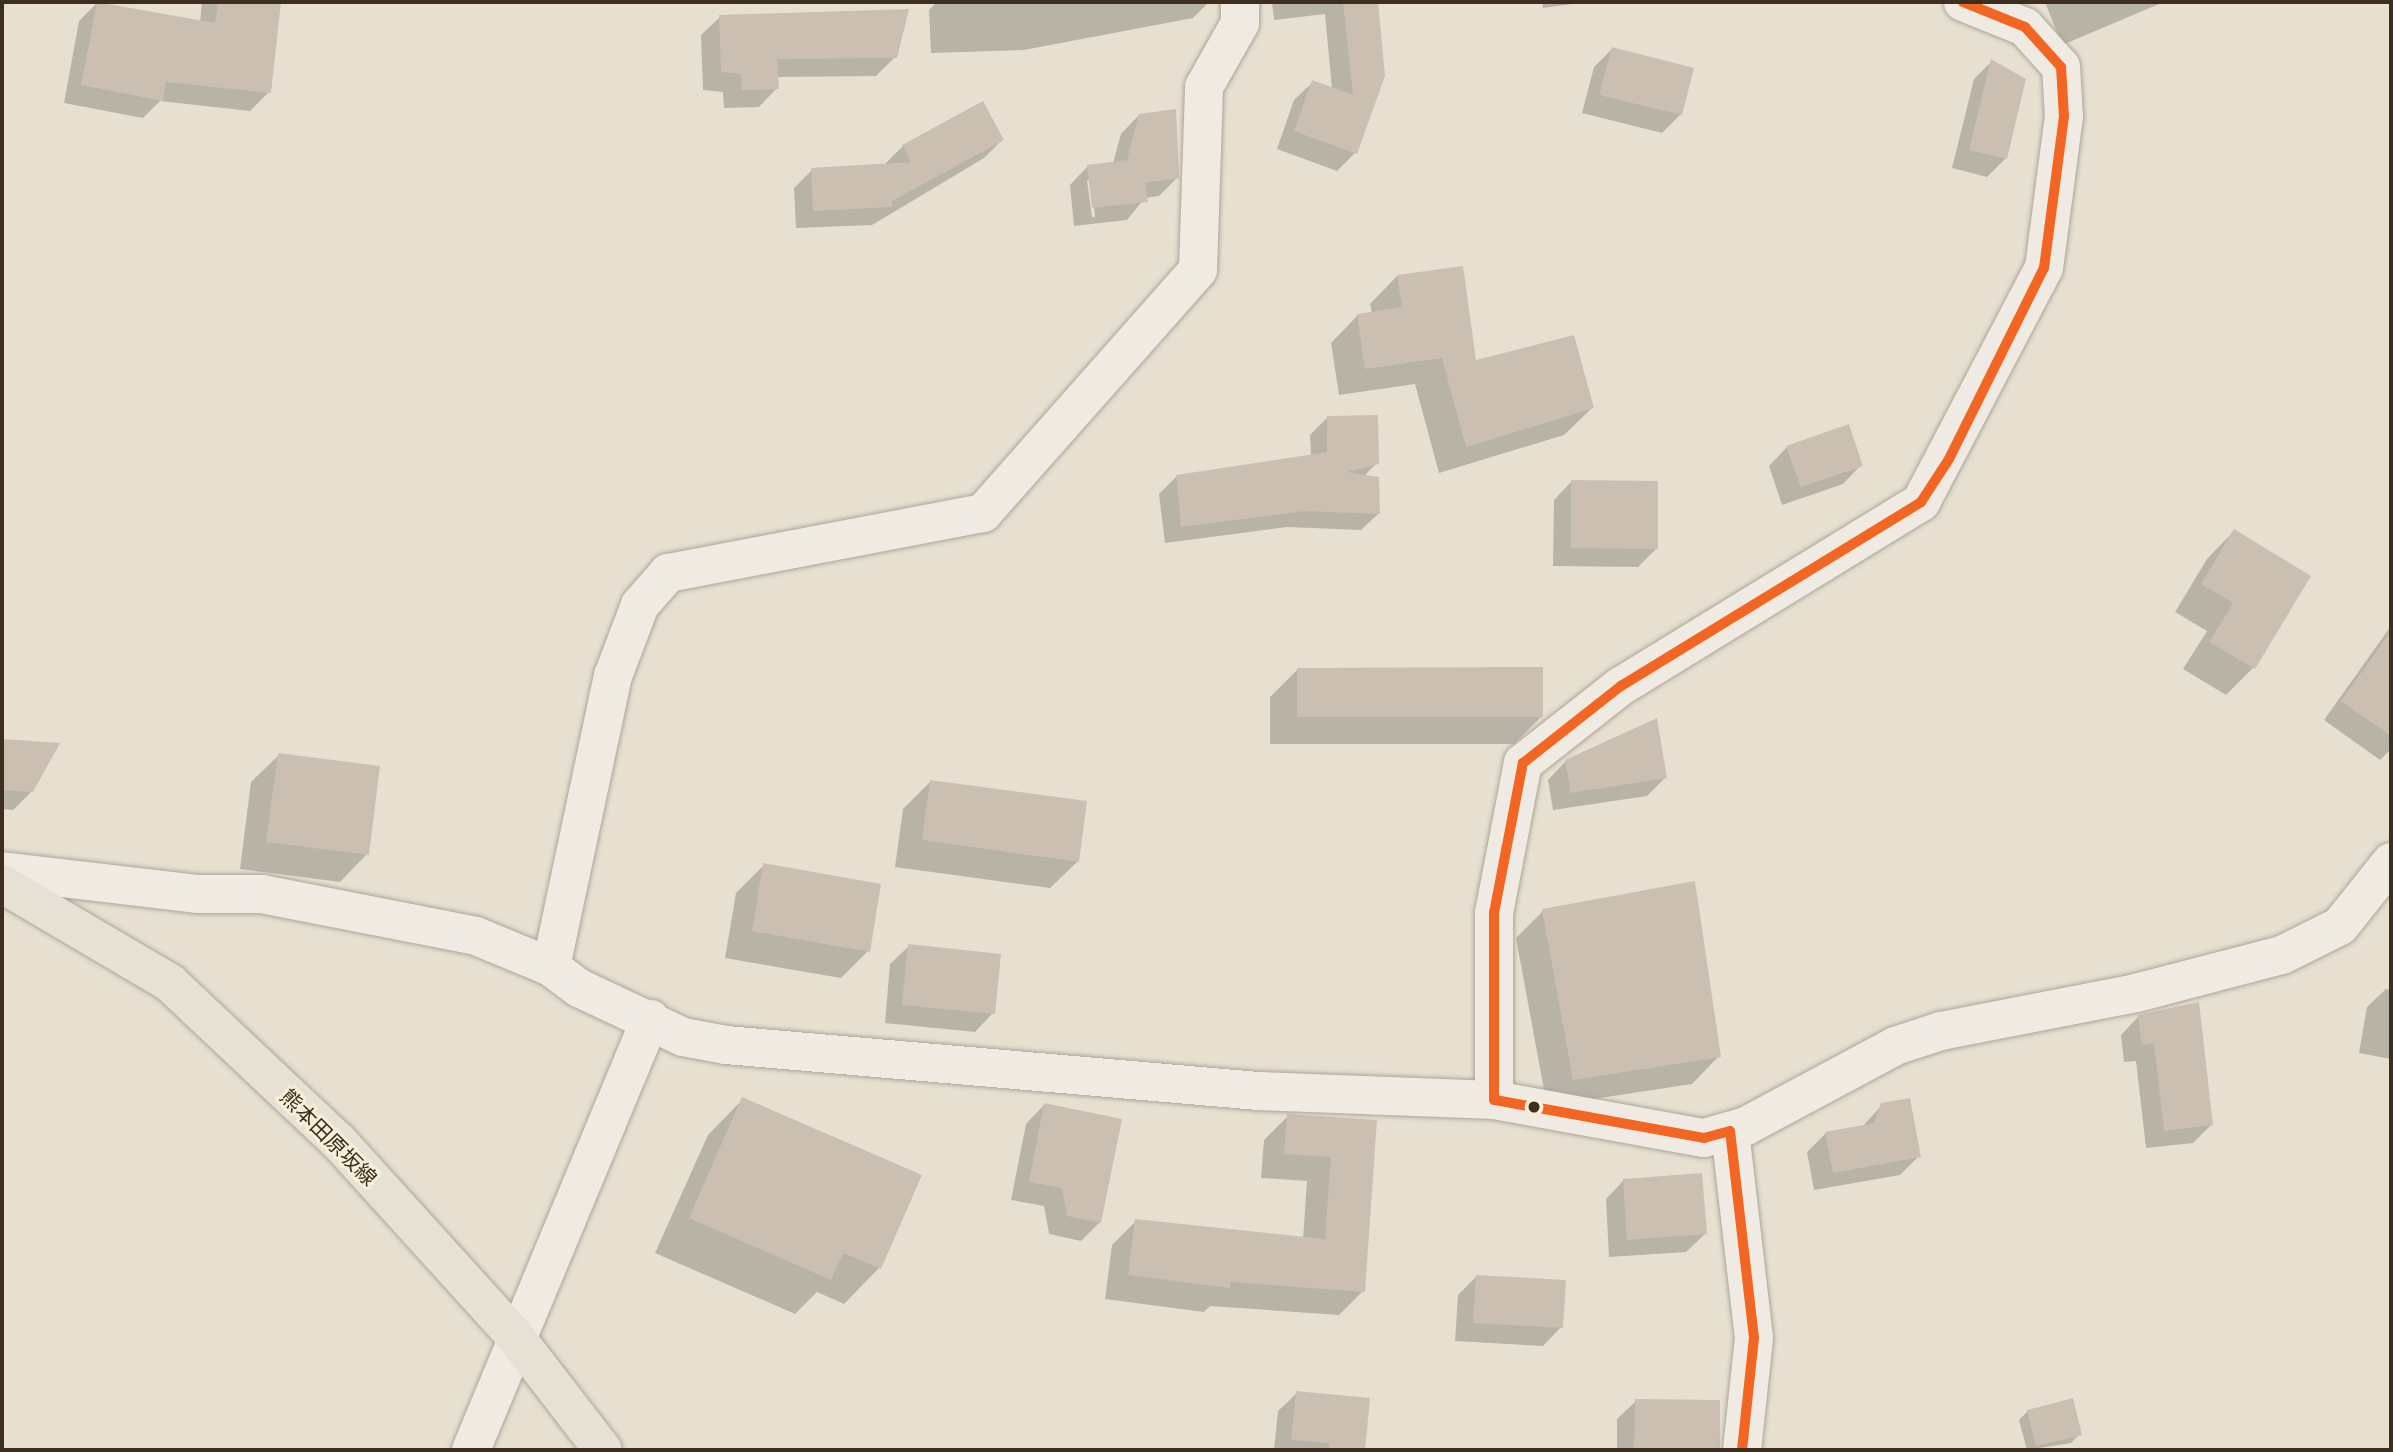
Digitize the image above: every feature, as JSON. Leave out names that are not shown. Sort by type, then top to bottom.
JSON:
[{"type":"main road","name":"熊本田原坂線","points":[[2,884],[170,982],[339,1142],[514,1335],[603,1450]]},
{"type":"street","points":[[551,967],[613,676],[640,605],[668,573],[983,513],[1198,270],[1204,87],[1241,23],[1240,2]]},
{"type":"street","points":[[1494,1100],[1494,913],[1523,763],[1621,686],[1921,502],[2044,268],[2064,117],[2061,67],[2025,27],[1963,2]]},
{"type":"street","points":[[2,871],[197,894],[262,894],[476,936],[551,967],[579,988],[650,1019],[683,1037],[726,1045],[1258,1091],[1494,1100],[1704,1138],[1730,1131],[1918,1039],[2282,955],[2340,926],[2391,862]]},
{"type":"street","points":[[471,1450],[514,1335],[650,1019]]},
{"type":"street","points":[[1730,1131],[1754,1338],[1742,1450]]},
{"type":"building","points":[[97,2],[215,23],[218,2],[281,2],[271,93],[166,82],[163,101],[81,85]]},
{"type":"building","points":[[1343,2],[1378,2],[1385,76],[1357,154],[1294,131],[1312,80],[1353,95]]},
{"type":"building","points":[[909,9],[897,58],[777,59],[779,89],[742,90],[741,74],[721,72],[719,15]]},
{"type":"building","points":[[1612,47],[1694,68],[1682,115],[1599,95]]},
{"type":"building","points":[[1991,59],[2026,79],[2007,159],[1969,150]]},
{"type":"building","points":[[983,101],[1004,140],[892,201],[892,207],[813,211],[811,168],[911,162],[902,145]]},
{"type":"building","points":[[1176,109],[1179,178],[1145,183],[1148,202],[1092,208],[1087,165],[1127,160],[1139,114]]},
{"type":"building","points":[[1463,266],[1476,360],[1574,335],[1594,408],[1466,447],[1442,358],[1365,369],[1357,314],[1402,307],[1397,275]]},
{"type":"building","points":[[1378,415],[1379,464],[1347,472],[1379,477],[1380,514],[1305,511],[1181,527],[1176,475],[1327,452],[1327,416]]},
{"type":"building","points":[[1849,424],[1863,466],[1801,487],[1786,446]]},
{"type":"building","points":[[1571,480],[1658,481],[1658,549],[1571,548]]},
{"type":"building","points":[[2234,529],[2311,576],[2255,669],[2209,642],[2233,603],[2201,584]]},
{"type":"building","points":[[2391,631],[2391,736],[2341,701]]},
{"type":"building","points":[[1543,667],[1543,717],[1297,717],[1297,668]]},
{"type":"building","points":[[1657,718],[1667,778],[1571,793],[1565,760]]},
{"type":"building","points":[[2,739],[60,743],[33,792],[2,790]]},
{"type":"building","points":[[278,753],[380,766],[369,855],[266,842]]},
{"type":"building","points":[[930,780],[1087,801],[1079,862],[922,840]]},
{"type":"building","points":[[763,863],[881,884],[870,952],[752,931]]},
{"type":"building","points":[[1695,881],[1721,1057],[1573,1080],[1542,909]]},
{"type":"building","points":[[908,944],[1001,954],[995,1014],[902,1005]]},
{"type":"building","points":[[2199,1002],[2213,1125],[2164,1131],[2154,1043],[2142,1045],[2138,1015]]},
{"type":"building","points":[[742,1097],[922,1175],[881,1269],[843,1253],[831,1280],[689,1218]]},
{"type":"building","points":[[1910,1098],[1921,1157],[1833,1173],[1825,1132],[1874,1123],[1881,1103]]},
{"type":"building","points":[[1044,1103],[1122,1119],[1101,1223],[1067,1216],[1062,1188],[1029,1182]]},
{"type":"building","points":[[1287,1114],[1377,1120],[1365,1292],[1231,1282],[1230,1288],[1128,1275],[1135,1219],[1325,1239],[1331,1157],[1284,1154]]},
{"type":"building","points":[[1702,1173],[1707,1234],[1627,1240],[1623,1179]]},
{"type":"building","points":[[1476,1275],[1566,1280],[1563,1328],[1473,1323]]},
{"type":"building","points":[[1296,1391],[1370,1398],[1365,1450],[1329,1450],[1329,1443],[1291,1440]]},
{"type":"building","points":[[2073,1398],[2082,1435],[2036,1446],[2027,1410]]},
{"type":"building","points":[[1635,1399],[1720,1400],[1720,1450],[1634,1450]]},
{"type":"transit line","points":[[1742,1450],[1754,1338],[1730,1131],[1704,1138],[1494,1100],[1494,913],[1523,763],[1621,686],[1921,502],[1949,459],[2044,268],[2064,117],[2061,67],[2025,27],[1963,2]]}]
